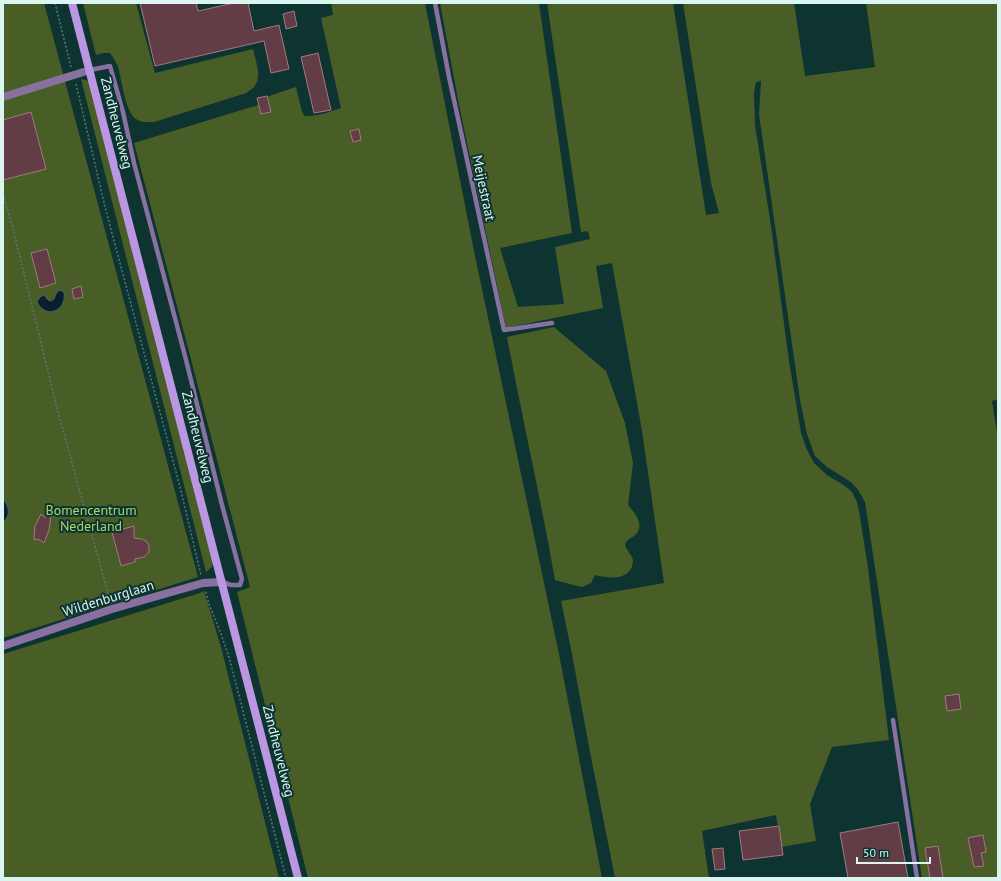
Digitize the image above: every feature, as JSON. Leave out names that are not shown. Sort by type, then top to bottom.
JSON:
[{"type":"main road","name":"Zandheuvelweg","points":[[72,3],[298,878]]},
{"type":"street","points":[[3,97],[90,70]]},
{"type":"street","name":"Wildenburglaan","points":[[3,646],[112,609],[203,584],[222,582]]},
{"type":"lane","name":"Meijestraat","points":[[435,3],[449,77],[504,330],[552,322]]},
{"type":"lane","points":[[90,70],[110,66],[185,356],[242,579],[240,585],[231,585],[222,582]]},
{"type":"lane","points":[[893,720],[917,878]]},
{"type":"path","name":"Zandheuvelweg","points":[[55,3],[74,75],[106,211],[178,480],[203,584],[229,657],[286,878]]},
{"type":"path","points":[[3,194],[58,412],[112,609]]},
{"type":"green space","name":"Bomencentrum Nederland","points":[[3,3],[44,3],[198,577],[3,638]]},
{"type":"green space","points":[[83,3],[136,3],[155,73],[253,49],[258,72],[257,82],[248,92],[240,95],[154,122],[140,121],[132,115],[129,110],[118,67],[110,53],[96,55]]},
{"type":"green space","points":[[331,3],[425,3],[475,256],[559,654],[602,878],[308,878],[237,592],[250,587],[134,143],[256,106],[266,97],[296,87],[304,116],[318,115],[341,108],[321,18],[333,15]]},
{"type":"green space","points":[[440,3],[539,3],[572,233],[500,248],[518,307],[564,304],[555,247],[590,239],[588,231],[581,232],[547,3],[673,3],[706,215],[719,213],[711,183],[683,3],[794,3],[805,76],[875,67],[866,3],[998,3],[998,399],[992,401],[998,439],[998,878],[922,878],[865,502],[851,482],[827,467],[815,456],[807,434],[800,400],[759,114],[761,81],[756,82],[754,92],[755,125],[771,226],[789,361],[801,433],[807,450],[814,463],[827,475],[852,492],[857,502],[868,568],[889,740],[832,747],[810,804],[816,841],[781,847],[776,815],[702,831],[709,878],[615,878],[561,601],[664,583],[642,431],[612,263],[596,266],[603,308],[506,328],[459,105]]},
{"type":"green space","points":[[81,79],[89,81],[213,562],[212,567],[206,572]]},
{"type":"green space","points":[[554,327],[606,371],[625,423],[633,463],[628,505],[639,522],[639,529],[636,535],[625,544],[633,559],[632,567],[625,575],[621,576],[605,577],[595,575],[591,583],[582,587],[555,580],[507,337]]},
{"type":"green space","points":[[204,591],[221,647],[279,878],[3,878],[3,654]]},
{"type":"water","points":[[59,290],[64,292],[64,299],[59,308],[50,312],[41,308],[37,302],[40,297],[44,295],[51,301],[54,299]]},
{"type":"water","points":[[3,499],[7,505],[8,514],[6,520],[3,522]]},
{"type":"building","points":[[140,3],[196,3],[198,11],[234,3],[248,3],[254,31],[279,25],[289,69],[271,73],[264,41],[155,66]]},
{"type":"building","points":[[294,11],[297,26],[286,29],[283,14]]},
{"type":"building","points":[[318,53],[331,110],[314,113],[301,57]]},
{"type":"building","points":[[267,96],[271,112],[261,114],[257,98]]},
{"type":"building","points":[[31,112],[46,169],[3,180],[3,120]]},
{"type":"building","points":[[359,129],[361,140],[353,142],[350,131]]},
{"type":"building","points":[[47,249],[56,283],[40,288],[31,253]]},
{"type":"building","points":[[81,286],[83,297],[74,299],[72,289]]},
{"type":"building","points":[[41,514],[44,517],[51,516],[49,530],[44,543],[38,539],[34,540],[35,526]]},
{"type":"building","points":[[134,526],[134,538],[142,539],[147,542],[149,552],[144,557],[135,559],[135,562],[121,566],[112,532]]},
{"type":"building","points":[[959,694],[961,709],[947,711],[945,696]]},
{"type":"building","points":[[898,822],[908,878],[848,878],[840,833]]},
{"type":"building","points":[[779,826],[783,855],[743,860],[739,831]]},
{"type":"building","points":[[983,835],[986,852],[981,853],[984,866],[974,867],[968,838]]},
{"type":"building","points":[[938,846],[943,878],[930,878],[925,848]]},
{"type":"building","points":[[723,848],[725,869],[715,870],[712,849]]}]
